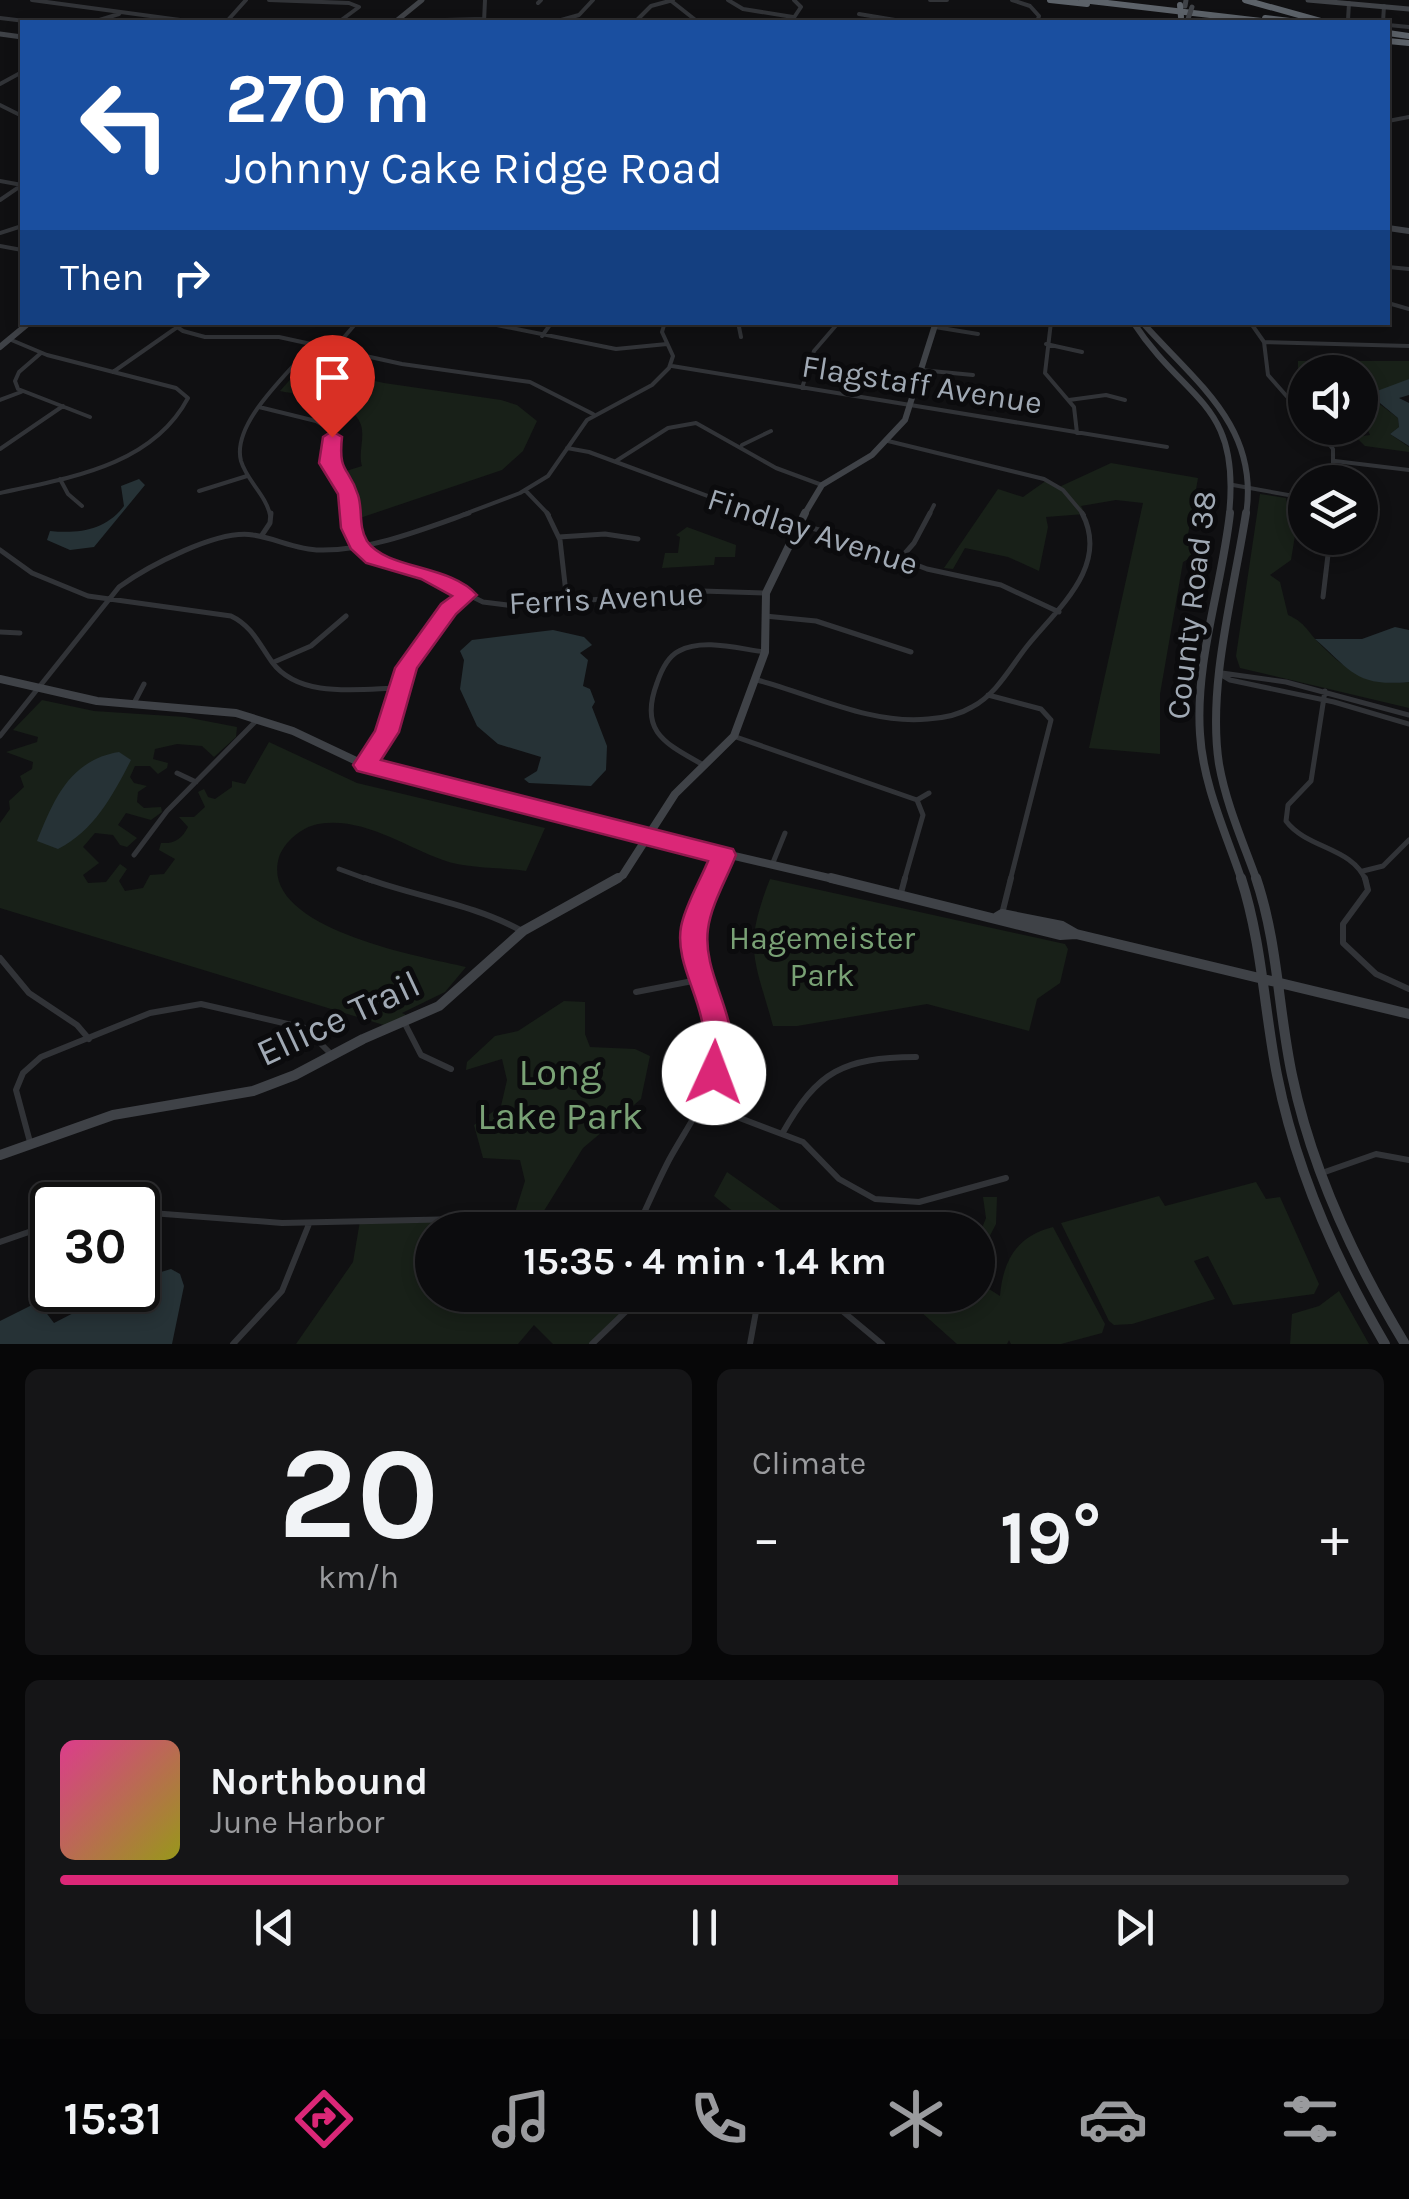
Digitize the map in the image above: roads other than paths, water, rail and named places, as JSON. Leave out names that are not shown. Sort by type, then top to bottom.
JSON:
[{"type":"highway","points":[[1050,0],[1219,20]]},
{"type":"highway","points":[[1082,0],[1253,20]]},
{"type":"highway","points":[[1130,0],[1283,20]]},
{"type":"highway","points":[[1245,0],[1317,20]]},
{"type":"highway","points":[[1130,10],[1202,20]]},
{"type":"street","points":[[32,0],[180,20]]},
{"type":"street","points":[[229,20],[246,0]]},
{"type":"street","points":[[269,0],[348,3],[358,9],[343,20]]},
{"type":"street","points":[[397,20],[422,0]]},
{"type":"street","points":[[561,20],[579,15],[594,0]]},
{"type":"street","points":[[637,20],[651,6],[671,0],[696,20]]},
{"type":"street","points":[[728,0],[743,9],[792,20],[801,8],[794,0]]},
{"type":"street","points":[[930,0],[947,0]]},
{"type":"street","points":[[1012,0],[1030,6],[1039,16],[1038,20]]},
{"type":"street","points":[[1311,0],[1409,9]]},
{"type":"street","points":[[1348,20],[1349,4]]},
{"type":"street","points":[[1384,6],[1386,20]]},
{"type":"street","points":[[99,20],[122,13]]},
{"type":"street","points":[[860,14],[894,20]]},
{"type":"street","points":[[0,84],[20,73]]},
{"type":"street","points":[[10,78],[20,80]]},
{"type":"street","points":[[0,346],[26,325]]},
{"type":"street","points":[[173,325],[212,338],[275,337],[530,382],[593,414]]},
{"type":"street","points":[[334,349],[354,325]]},
{"type":"street","points":[[495,325],[616,348],[667,344]]},
{"type":"street","points":[[542,336],[550,325]]},
{"type":"street","points":[[0,736],[106,602],[136,575],[218,537],[243,532],[317,550],[358,544],[466,514],[525,490],[551,474],[578,428],[593,414],[646,389],[671,366],[673,356],[662,332],[664,325]]},
{"type":"street","points":[[739,325],[741,337]]},
{"type":"street","points":[[802,388],[814,351],[836,325]]},
{"type":"street","points":[[900,894],[924,816],[916,800],[734,736],[765,652],[766,593],[798,524],[822,485],[888,441],[912,407],[936,325],[978,334]]},
{"type":"street","points":[[1050,325],[1045,372],[1080,417],[1077,433]]},
{"type":"street","name":"County Road 38","points":[[1136,325],[1217,422],[1228,442],[1233,484],[1203,672],[1201,754],[1210,795],[1249,901],[1275,1066],[1293,1142],[1326,1230],[1385,1344]]},
{"type":"street","points":[[1145,325],[1226,414],[1248,462],[1250,488]]},
{"type":"street","points":[[1252,325],[1264,342],[1268,375],[1288,398]]},
{"type":"street","points":[[113,372],[176,328]]},
{"type":"street","points":[[0,338],[180,389],[187,395],[186,403],[158,438],[140,450],[60,479],[0,494]]},
{"type":"street","points":[[1264,342],[1409,346]]},
{"type":"street","points":[[1046,344],[1082,352]]},
{"type":"street","points":[[262,536],[272,525],[273,513],[238,460],[237,443],[259,407],[313,345]]},
{"type":"street","points":[[42,353],[16,377],[21,392],[90,417]]},
{"type":"street","name":"Flagstaff Avenue","points":[[671,366],[1167,446]]},
{"type":"street","points":[[920,370],[973,375]]},
{"type":"street","points":[[0,400],[21,392]]},
{"type":"street","points":[[1068,400],[1106,395],[1126,400]]},
{"type":"street","points":[[0,450],[64,405]]},
{"type":"street","points":[[259,407],[316,420],[330,429],[329,463],[348,494],[351,528],[358,544]]},
{"type":"street","points":[[615,462],[668,428],[683,423],[707,426],[776,468],[822,485]]},
{"type":"street","points":[[740,446],[771,431]]},
{"type":"street","points":[[757,680],[906,720],[954,715],[988,694],[1081,585],[1090,536],[1086,516],[1072,497],[1026,472],[934,455],[888,441]]},
{"type":"street","points":[[1329,445],[1335,465]]},
{"type":"street","name":"Findlay Avenue","points":[[566,448],[749,512],[836,534],[900,559],[1001,585],[1059,612]]},
{"type":"street","points":[[1335,460],[1409,470]]},
{"type":"street","points":[[199,491],[247,476]]},
{"type":"street","points":[[60,479],[68,494],[82,506]]},
{"type":"street","points":[[1233,484],[1288,495]]},
{"type":"street","name":"County Road 38","points":[[1250,488],[1220,674],[1215,737],[1221,785],[1270,922],[1292,1072],[1322,1173],[1357,1256],[1404,1344]]},
{"type":"street","points":[[525,490],[551,514],[559,536],[567,602]]},
{"type":"street","points":[[900,559],[914,543],[934,505]]},
{"type":"street","points":[[559,536],[605,534],[638,539]]},
{"type":"street","name":"Ferris Avenue","points":[[358,544],[374,559],[428,575],[466,595],[502,606],[702,591],[766,593]]},
{"type":"street","points":[[0,550],[3,558],[74,592],[106,602],[230,616],[252,629],[285,676],[306,684],[399,688]]},
{"type":"street","points":[[1322,596],[1320,580],[1330,555]]},
{"type":"street","points":[[365,765],[387,732],[399,688],[417,650],[448,609],[466,595]]},
{"type":"street","points":[[273,662],[311,646],[346,616]]},
{"type":"street","points":[[765,616],[816,621],[911,652]]},
{"type":"street","points":[[0,632],[20,633]]},
{"type":"street","points":[[706,766],[663,740],[649,721],[649,703],[667,660],[692,647],[765,652]]},
{"type":"street","points":[[1203,672],[1231,672],[1409,715]]},
{"type":"street","points":[[1220,674],[1230,680],[1324,695],[1409,724]]},
{"type":"street","points":[[0,678],[133,705],[183,706],[258,719],[365,765],[448,788],[724,855],[1000,915]]},
{"type":"street","points":[[133,705],[144,684]]},
{"type":"street","points":[[988,694],[1042,710],[1052,720],[1001,922],[1076,934],[1409,1014]]},
{"type":"street","points":[[1324,695],[1310,786],[1288,805],[1285,817],[1298,836],[1344,855],[1363,871],[1368,890],[1343,924],[1343,943],[1376,974],[1409,989]]},
{"type":"street","points":[[134,856],[196,782],[258,719]]},
{"type":"street","name":"Ellice Trail","points":[[0,1156],[113,1114],[253,1091],[296,1076],[445,1002],[523,931],[606,888],[630,868],[676,794],[734,736]]},
{"type":"street","points":[[178,774],[196,782]]},
{"type":"street","points":[[916,800],[929,793]]},
{"type":"street","points":[[772,866],[785,833]]},
{"type":"street","points":[[1363,871],[1383,866],[1409,840]]},
{"type":"street","points":[[645,1212],[703,1104],[714,1073],[718,1044],[694,948],[694,926],[724,855]]},
{"type":"street","points":[[339,869],[412,895],[480,910],[523,931]]},
{"type":"street","points":[[0,958],[17,984],[55,1014],[81,1025],[89,1040]]},
{"type":"street","points":[[636,992],[703,979]]},
{"type":"street","points":[[30,1142],[16,1090],[19,1079],[40,1057],[150,1013],[202,1004],[304,1028],[318,1036],[332,1055]]},
{"type":"street","points":[[404,1022],[421,1054],[451,1069]]},
{"type":"street","points":[[782,1134],[802,1094],[825,1074],[867,1058],[916,1057]]},
{"type":"street","points":[[703,1104],[813,1148],[840,1180],[874,1200],[919,1202],[1006,1178]]},
{"type":"street","points":[[1322,1173],[1376,1154],[1409,1160]]},
{"type":"street","points":[[160,1212],[249,1223],[415,1219]]},
{"type":"street","points":[[232,1344],[281,1295],[295,1272],[308,1224]]},
{"type":"street","points":[[0,1242],[30,1232]]},
{"type":"street","points":[[592,1344],[625,1312]]},
{"type":"street","points":[[750,1344],[756,1312]]},
{"type":"street","points":[[848,1312],[882,1344]]},
{"type":"park label","name":"Hagemeister Park","points":[[822,956]]},
{"type":"park label","name":"Long Lake Park","points":[[560,1094]]}]
